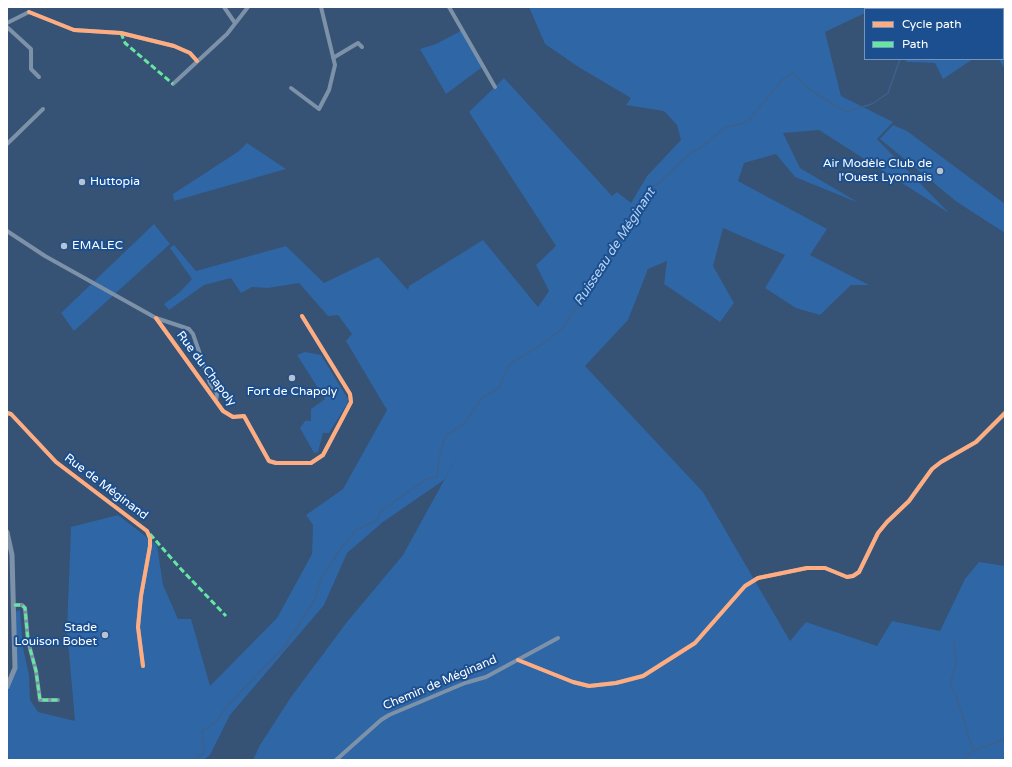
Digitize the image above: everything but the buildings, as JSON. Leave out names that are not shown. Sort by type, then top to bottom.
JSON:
[{"type":"street","points":[[27,7],[29,12],[74,30],[121,33],[174,46],[190,53],[197,61]]},
{"type":"street","points":[[224,7],[235,23]]},
{"type":"street","points":[[173,84],[227,34],[248,7]]},
{"type":"street","points":[[291,88],[320,109],[334,76],[335,65],[321,7]]},
{"type":"street","points":[[449,7],[495,87]]},
{"type":"street","points":[[7,23],[29,12]]},
{"type":"street","points":[[7,27],[31,49],[31,69],[39,77]]},
{"type":"street","points":[[333,58],[358,43],[362,47]]},
{"type":"street","points":[[7,144],[16,133],[43,110]]},
{"type":"street","name":"Rue du Chapoly","points":[[7,231],[45,256],[156,318],[189,329],[193,334],[210,382],[218,394],[216,401]]},
{"type":"street","name":"Rue du Chapoly","points":[[156,318],[227,415],[244,416],[269,461],[276,463],[311,463],[323,455],[351,402],[350,394],[302,316]]},
{"type":"street","name":"Rue de Méginand","points":[[7,413],[11,414],[56,462],[147,531],[150,546],[141,596],[138,626],[143,666]]},
{"type":"street","points":[[518,660],[573,682],[589,686],[616,683],[643,676],[695,643],[745,586],[758,578],[808,568],[825,568],[847,577],[853,576],[859,572],[878,533],[909,501],[932,469],[940,462],[976,442],[1005,413]]},
{"type":"street","points":[[7,532],[14,605],[14,668],[7,687]]},
{"type":"street","points":[[14,605],[22,605],[25,608],[28,641],[36,671],[40,700],[58,700]]},
{"type":"street","name":"Chemin de Méginand","points":[[336,760],[380,720],[389,715],[465,683],[486,677],[558,638]]},
{"type":"shaded area","points":[[529,7],[878,7],[864,8],[864,13],[825,32],[841,96],[893,122],[877,139],[949,213],[819,130],[783,133],[800,168],[859,203],[795,177],[776,154],[744,163],[738,181],[827,229],[810,255],[869,285],[851,285],[820,315],[796,308],[765,288],[785,255],[723,228],[713,266],[734,303],[720,322],[664,284],[667,261],[648,269],[628,320],[585,366],[703,492],[790,641],[806,622],[877,646],[892,621],[940,631],[965,579],[979,562],[1005,566],[1005,760],[253,760],[260,745],[291,697],[347,622],[403,555],[464,444],[444,480],[383,522],[347,553],[324,605],[230,715],[210,755],[204,760],[9,760],[7,753],[7,693],[16,671],[14,612],[20,610],[23,648],[29,675],[30,700],[38,712],[75,721],[67,630],[71,527],[118,515],[157,545],[163,585],[178,619],[191,619],[210,686],[277,618],[312,554],[313,525],[306,515],[343,489],[387,410],[346,341],[352,334],[338,315],[328,316],[299,283],[268,288],[252,287],[241,293],[231,278],[204,285],[169,310],[164,304],[180,292],[192,279],[170,248],[174,245],[196,271],[286,246],[324,283],[378,257],[408,290],[409,286],[483,240],[538,307],[549,291],[536,265],[556,246],[469,112],[504,78],[612,196],[617,192],[631,203],[647,176],[681,140],[677,125],[664,111],[626,105],[631,98],[580,68],[545,44]]},
{"type":"shaded area","points":[[1005,7],[1005,70],[1000,60],[1004,60],[1004,8],[923,8]]},
{"type":"shaded area","points":[[461,28],[484,69],[481,68],[446,94],[420,49],[436,44],[459,32]]},
{"type":"shaded area","points":[[905,60],[972,60],[943,79],[935,63],[907,62]]},
{"type":"shaded area","name":"Air Modèle Club de l'Ouest Lyonnais","points":[[893,125],[907,131],[1005,204],[1005,233],[957,202],[880,139]]},
{"type":"shaded area","points":[[247,143],[286,169],[174,201],[173,194],[239,151]]},
{"type":"shaded area","points":[[154,224],[170,244],[74,331],[61,313]]},
{"type":"shaded area","points":[[305,352],[321,355],[348,399],[347,404],[329,433],[323,433],[318,452],[314,453],[300,428],[305,421],[311,421],[311,409],[325,399],[297,355]]},
{"type":"waterway","name":"Ruisseau de Méginant","points":[[193,760],[204,753],[202,731],[215,723],[228,705],[285,646],[314,601],[321,579],[338,552],[356,530],[377,520],[381,511],[425,480],[437,476],[439,457],[446,435],[464,424],[482,398],[500,387],[503,377],[510,364],[541,345],[563,328],[631,218],[642,210],[654,187],[692,152],[701,148],[724,128],[747,122],[782,80],[793,73],[809,89],[846,112],[872,104],[888,93],[900,60]]},
{"type":"waterway","points":[[954,643],[956,665],[950,683],[957,698],[973,751]]},
{"type":"waterway","points":[[964,760],[973,751],[1005,739]]},
{"type":"marked path","points":[[121,33],[125,43],[173,84]]},
{"type":"marked path","points":[[150,534],[226,616]]},
{"type":"marked path","points":[[14,605],[22,605],[25,608],[28,641],[36,671],[40,700],[58,700]]},
{"type":"cycle path","points":[[29,12],[74,30],[121,33],[174,46],[190,53],[197,61]]},
{"type":"cycle path","points":[[156,318],[223,411],[233,417],[244,416],[269,461],[276,463],[311,463],[323,455],[351,402],[350,394],[302,316]]},
{"type":"cycle path","points":[[7,413],[11,414],[56,462],[147,531],[150,538],[150,546],[141,596],[138,627],[143,666]]},
{"type":"cycle path","points":[[518,660],[573,682],[589,686],[616,683],[643,676],[695,643],[745,586],[758,578],[807,568],[825,568],[847,577],[853,576],[859,572],[878,533],[909,501],[932,469],[941,462],[976,442],[1005,413]]},
{"type":"place","name":"Air Modèle Club de l'Ouest Lyonnais","points":[[940,171]]},
{"type":"place","name":"Huttopia","points":[[82,182]]},
{"type":"place","name":"EMALEC","points":[[64,246]]},
{"type":"place","name":"Fort de Chapoly","points":[[292,378]]},
{"type":"place","name":"Stade Louison Bobet","points":[[105,635]]}]
